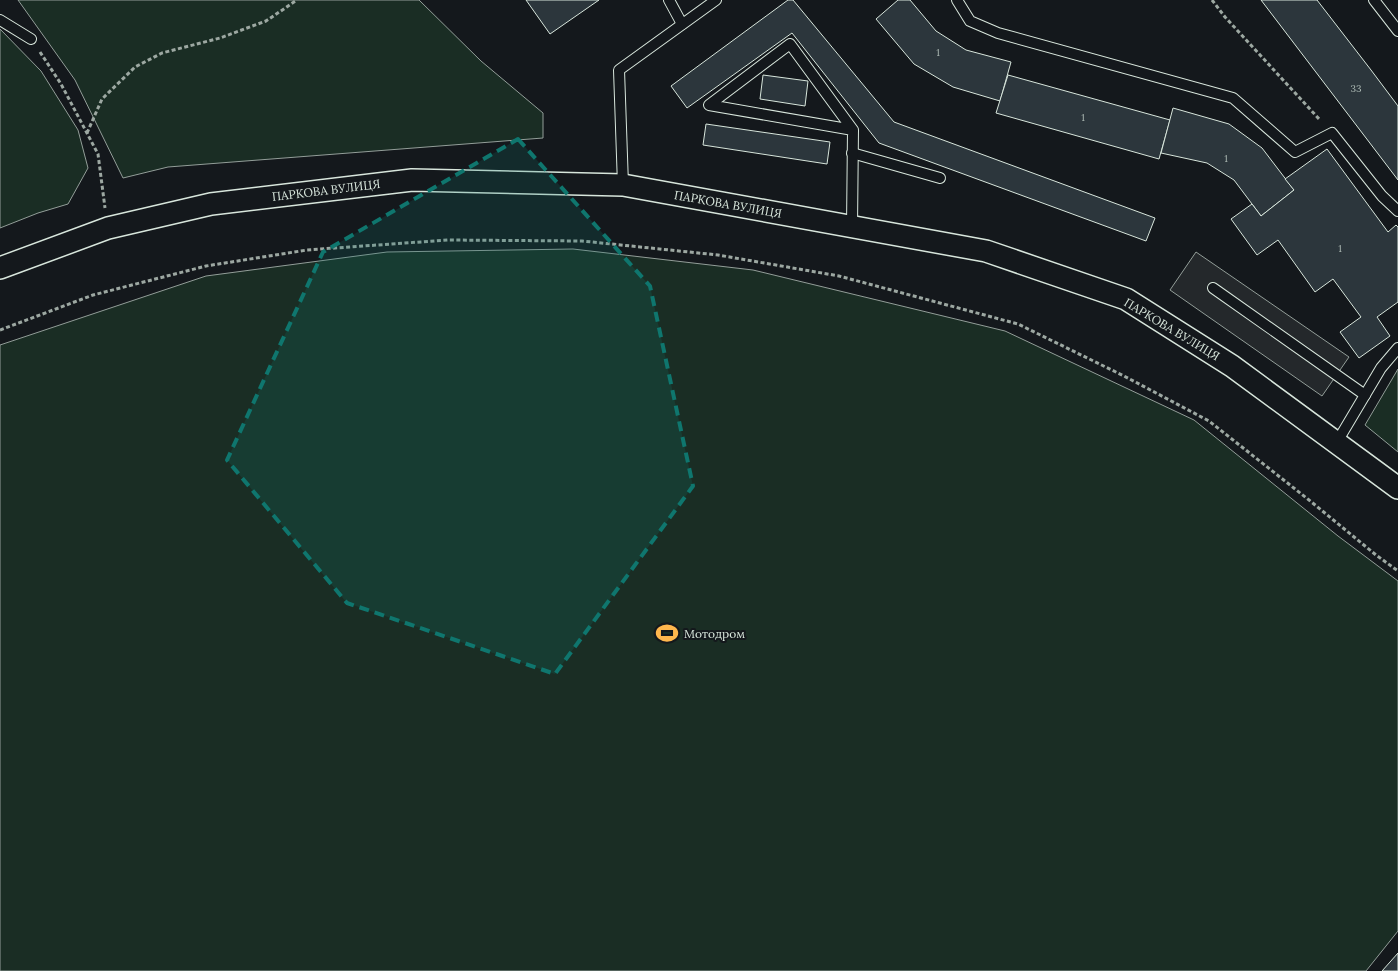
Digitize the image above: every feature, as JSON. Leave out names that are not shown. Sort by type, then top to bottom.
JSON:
[{"type":"street","name":"ПАРКОВА ВУЛИЦЯ","points":[[0,268],[108,228],[210,204],[412,180],[623,186],[986,251],[1126,299],[1232,366],[1398,488]]},
{"type":"lane","points":[[669,0],[682,24]]},
{"type":"lane","points":[[623,186],[619,70],[716,0]]},
{"type":"lane","points":[[957,0],[970,20],[998,33],[1233,98],[1295,152],[1332,133],[1382,196],[1398,210]]},
{"type":"lane","points":[[1374,0],[1398,31]]},
{"type":"lane","points":[[0,20],[31,40]]},
{"type":"lane","points":[[852,226],[853,130],[790,44],[709,105],[853,130]]},
{"type":"lane","points":[[852,153],[940,178]]},
{"type":"lane","points":[[1213,288],[1365,395]]},
{"type":"lane","points":[[1337,442],[1382,368],[1398,348]]},
{"type":"path","points":[[87,133],[102,99],[135,67],[162,53],[220,38],[266,20],[297,0]]},
{"type":"path","points":[[1212,0],[1225,17],[1332,133]]},
{"type":"path","points":[[31,40],[61,84],[98,154],[108,228]]},
{"type":"path","points":[[0,330],[93,295],[112,290],[206,266],[307,250],[448,240],[582,241],[718,255],[839,276],[1018,324],[1124,376],[1209,421],[1398,571]]},
{"type":"highlighted area","points":[[518,139],[650,286],[693,486],[555,674],[347,603],[227,460],[323,252]]},
{"type":"green space","points":[[18,0],[419,0],[481,61],[543,113],[543,138],[168,167],[123,178],[75,80]]},
{"type":"green space","points":[[0,29],[41,71],[78,130],[88,168],[68,204],[0,228]]},
{"type":"green space","name":"Мотодром","points":[[573,249],[753,270],[1005,331],[1194,420],[1338,536],[1398,581],[1398,931],[1366,971],[0,971],[0,345],[206,276],[387,252]]},
{"type":"green space","points":[[1398,369],[1398,452],[1365,425]]},
{"type":"shaded area","points":[[1196,252],[1349,357],[1322,396],[1170,290]]},
{"type":"building","points":[[526,0],[599,0],[550,34]]},
{"type":"building","points":[[788,0],[793,0],[894,122],[1155,218],[1146,241],[879,143],[792,33],[687,108],[671,86]]},
{"type":"building","points":[[898,0],[910,0],[936,31],[966,50],[1011,62],[1000,101],[953,87],[914,64],[876,19]]},
{"type":"building","points":[[1261,0],[1317,0],[1371,70],[1398,106],[1398,180]]},
{"type":"building","points":[[763,75],[808,81],[805,106],[760,99]]},
{"type":"building","points":[[1008,75],[1170,120],[1159,159],[996,113]]},
{"type":"building","points":[[1173,108],[1229,124],[1262,148],[1294,190],[1261,216],[1234,180],[1207,163],[1161,153]]},
{"type":"building","points":[[706,124],[830,142],[827,164],[703,145]]},
{"type":"building","points":[[1327,149],[1388,232],[1396,225],[1398,227],[1398,302],[1377,317],[1390,336],[1359,358],[1340,332],[1361,317],[1333,279],[1315,292],[1278,240],[1257,255],[1231,219],[1252,204],[1261,216],[1294,190],[1285,179]]},
{"type":"building","points":[[1398,953],[1398,971],[1382,971]]},
{"type":"place","name":"Мотодром","points":[[667,633]]}]
